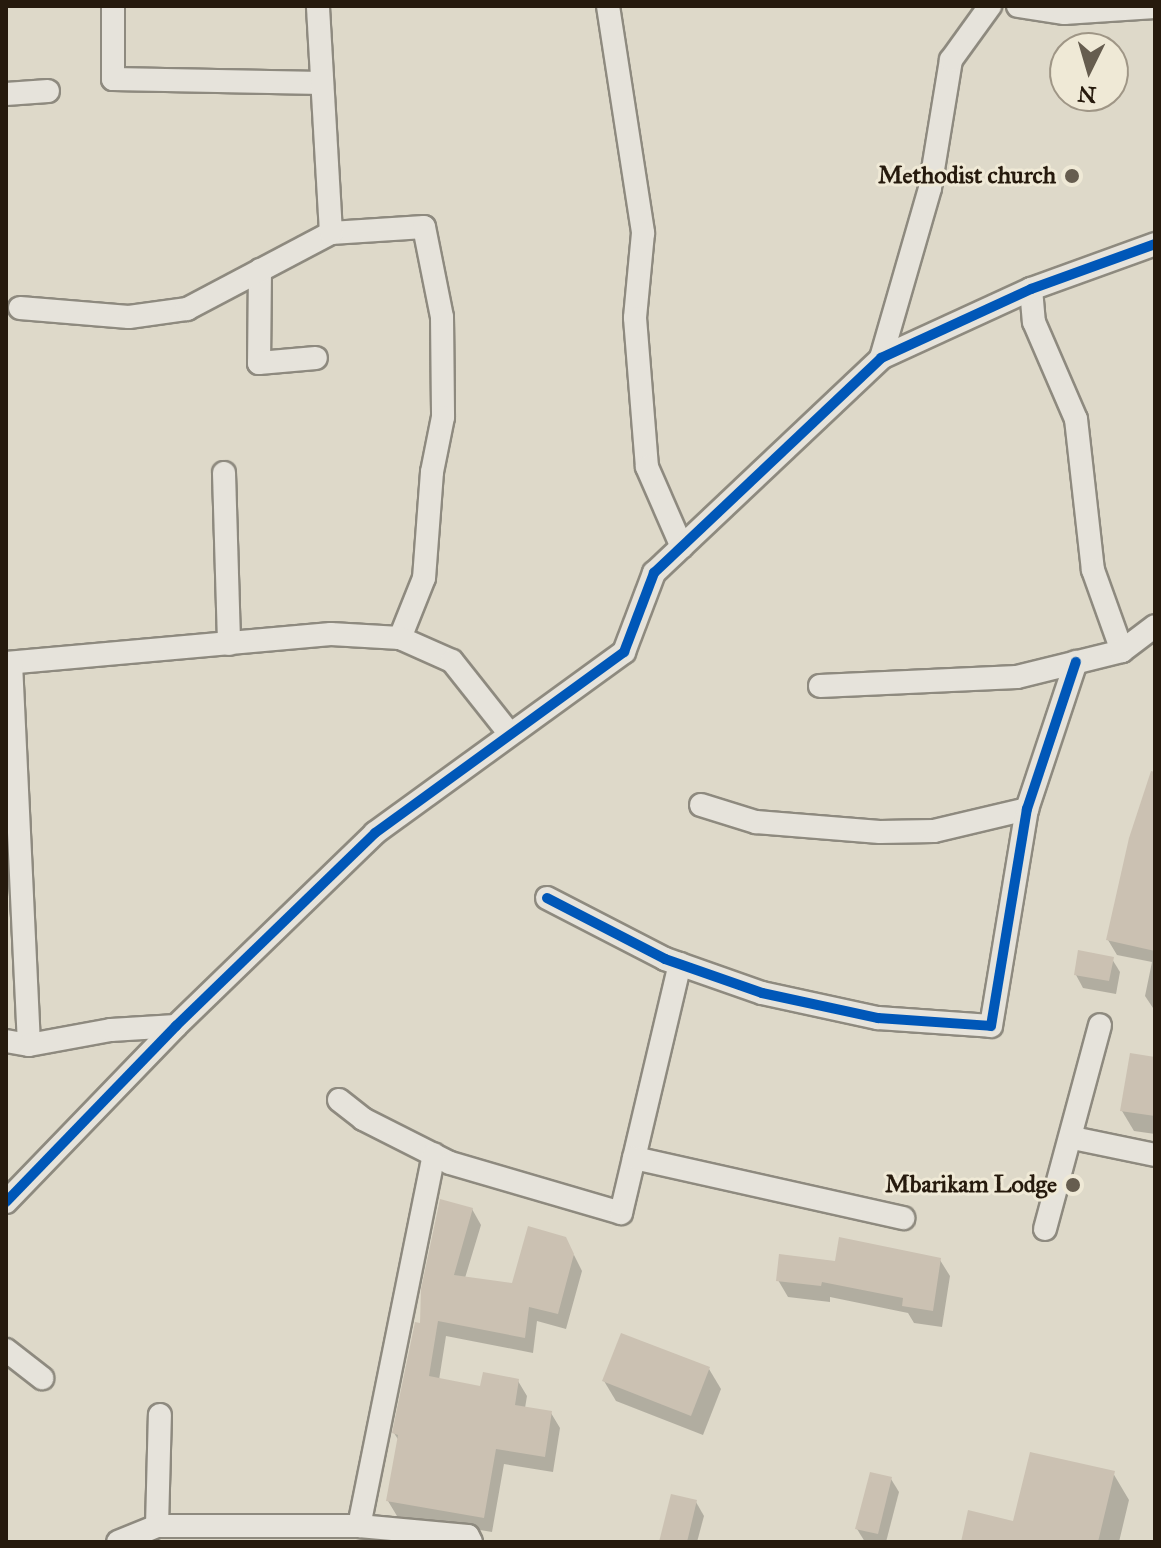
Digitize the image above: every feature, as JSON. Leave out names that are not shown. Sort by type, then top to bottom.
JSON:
[{"type":"street","points":[[113,6],[113,79],[322,83]]},
{"type":"street","points":[[318,6],[331,233]]},
{"type":"street","points":[[608,6],[643,233],[635,318],[647,467],[682,547]]},
{"type":"street","points":[[881,358],[930,188],[951,60],[990,6]]},
{"type":"street","points":[[1018,6],[1064,13],[1155,7]]},
{"type":"street","points":[[6,94],[48,91]]},
{"type":"street","points":[[20,308],[129,317],[187,309],[331,233],[424,227],[442,317],[443,417],[432,472],[424,578],[400,638]]},
{"type":"street","points":[[6,1202],[176,1026],[375,833],[624,652],[654,573],[881,358],[1031,289],[1155,244]]},
{"type":"street","points":[[260,270],[259,363],[316,358]]},
{"type":"street","points":[[1031,289],[1034,322],[1076,419],[1093,570],[1122,651]]},
{"type":"street","points":[[224,473],[229,644]]},
{"type":"street","points":[[820,686],[1017,677],[1122,651],[1155,626]]},
{"type":"street","points":[[29,1045],[8,663],[331,634],[400,638],[452,661],[509,733]]},
{"type":"street","points":[[547,898],[680,964],[762,993],[878,1018],[991,1026],[1027,809],[1076,662]]},
{"type":"street","points":[[701,805],[756,822],[880,832],[934,831],[1027,809]]},
{"type":"street","points":[[339,1100],[363,1119],[434,1155],[621,1213],[680,964]]},
{"type":"street","points":[[1045,1229],[1073,1138],[1100,1025]]},
{"type":"street","points":[[6,1041],[29,1045],[111,1030],[176,1026]]},
{"type":"street","points":[[1073,1138],[1155,1155]]},
{"type":"street","points":[[359,1526],[434,1155]]},
{"type":"street","points":[[634,1158],[903,1218]]},
{"type":"street","points":[[6,1350],[42,1378]]},
{"type":"street","points":[[157,1526],[160,1415]]},
{"type":"street","points":[[118,1542],[157,1526],[359,1526],[468,1536],[471,1542]]},
{"type":"building","points":[[1151,771],[1155,772],[1155,951],[1106,940],[1129,838]]},
{"type":"building","points":[[1078,950],[1114,957],[1109,981],[1074,975]]},
{"type":"building","points":[[1130,1053],[1155,1057],[1155,1116],[1120,1111]]},
{"type":"building","points":[[440,1199],[473,1208],[454,1275],[512,1283],[528,1226],[566,1237],[574,1254],[558,1314],[529,1307],[525,1338],[438,1321],[429,1376],[480,1386],[483,1372],[519,1379],[515,1405],[552,1411],[545,1457],[496,1449],[484,1518],[386,1501],[398,1435],[392,1433],[415,1322],[420,1323],[421,1289]]},
{"type":"building","points":[[839,1237],[941,1258],[933,1311],[902,1306],[903,1298],[822,1282],[821,1286],[776,1281],[779,1254],[835,1261]]},
{"type":"building","points":[[621,1333],[710,1367],[691,1416],[602,1381]]},
{"type":"building","points":[[1030,1452],[1115,1471],[1098,1542],[961,1542],[968,1510],[1013,1521]]},
{"type":"building","points":[[870,1472],[892,1477],[878,1534],[855,1529]]},
{"type":"building","points":[[671,1494],[697,1500],[687,1542],[659,1542]]},
{"type":"cycle path","points":[[6,1202],[176,1026],[375,833],[624,652],[654,573],[881,358],[1031,289],[1155,244]]},
{"type":"cycle path","points":[[547,898],[665,959],[762,993],[878,1018],[991,1026],[1027,809],[1076,662]]},
{"type":"place","name":"Methodist church","points":[[1072,176]]},
{"type":"place","name":"Mbarikam Lodge","points":[[1073,1185]]}]
